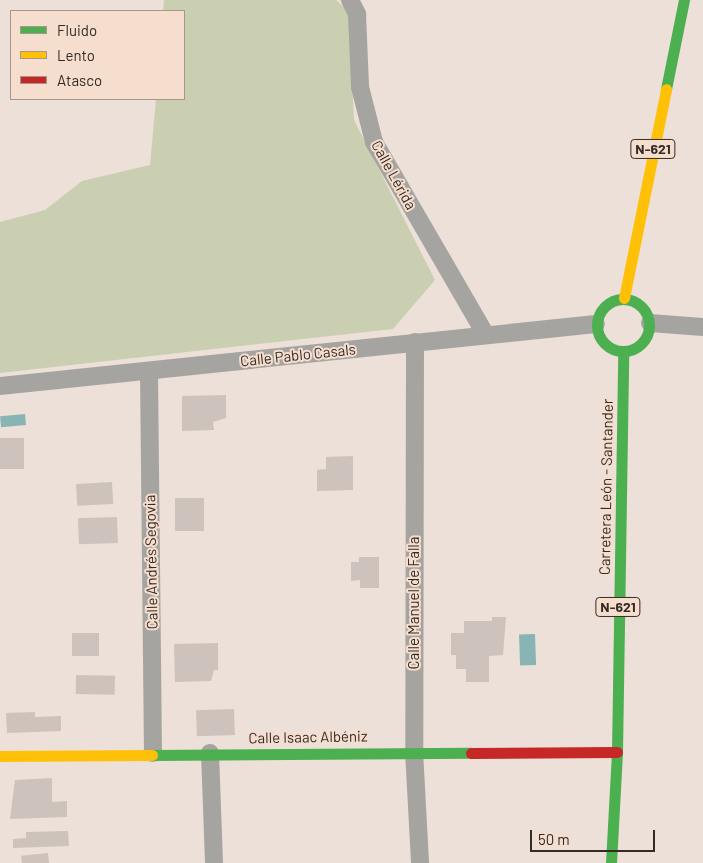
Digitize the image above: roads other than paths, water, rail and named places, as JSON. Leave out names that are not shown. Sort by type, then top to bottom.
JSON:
[{"type":"main road","name":"N-621","points":[[624,298],[684,0]]},
{"type":"main road","points":[[624,298],[637,302],[650,323],[643,343],[624,352],[601,341],[596,324],[606,305],[624,298]]},
{"type":"main road","name":"Carretera León - Santander","points":[[611,863],[617,752],[624,352]]},
{"type":"main road","name":"Calle Isaac Albéniz","points":[[0,756],[414,751],[617,752]]},
{"type":"street","name":"Calle Lérida","points":[[350,0],[357,14],[360,87],[374,142],[486,335]]},
{"type":"street","points":[[650,323],[703,327]]},
{"type":"street","name":"Calle Pablo Casals","points":[[0,386],[596,324]]},
{"type":"street","name":"Calle Manuel de Falla","points":[[415,342],[414,751],[420,863]]},
{"type":"street","name":"Calle Andrés Segovia","points":[[149,372],[153,753]]},
{"type":"street","points":[[210,753],[214,863]]},
{"type":"water","points":[[25,414],[26,425],[1,427],[0,416]]},
{"type":"water","points":[[535,634],[536,665],[520,666],[519,635]]}]
